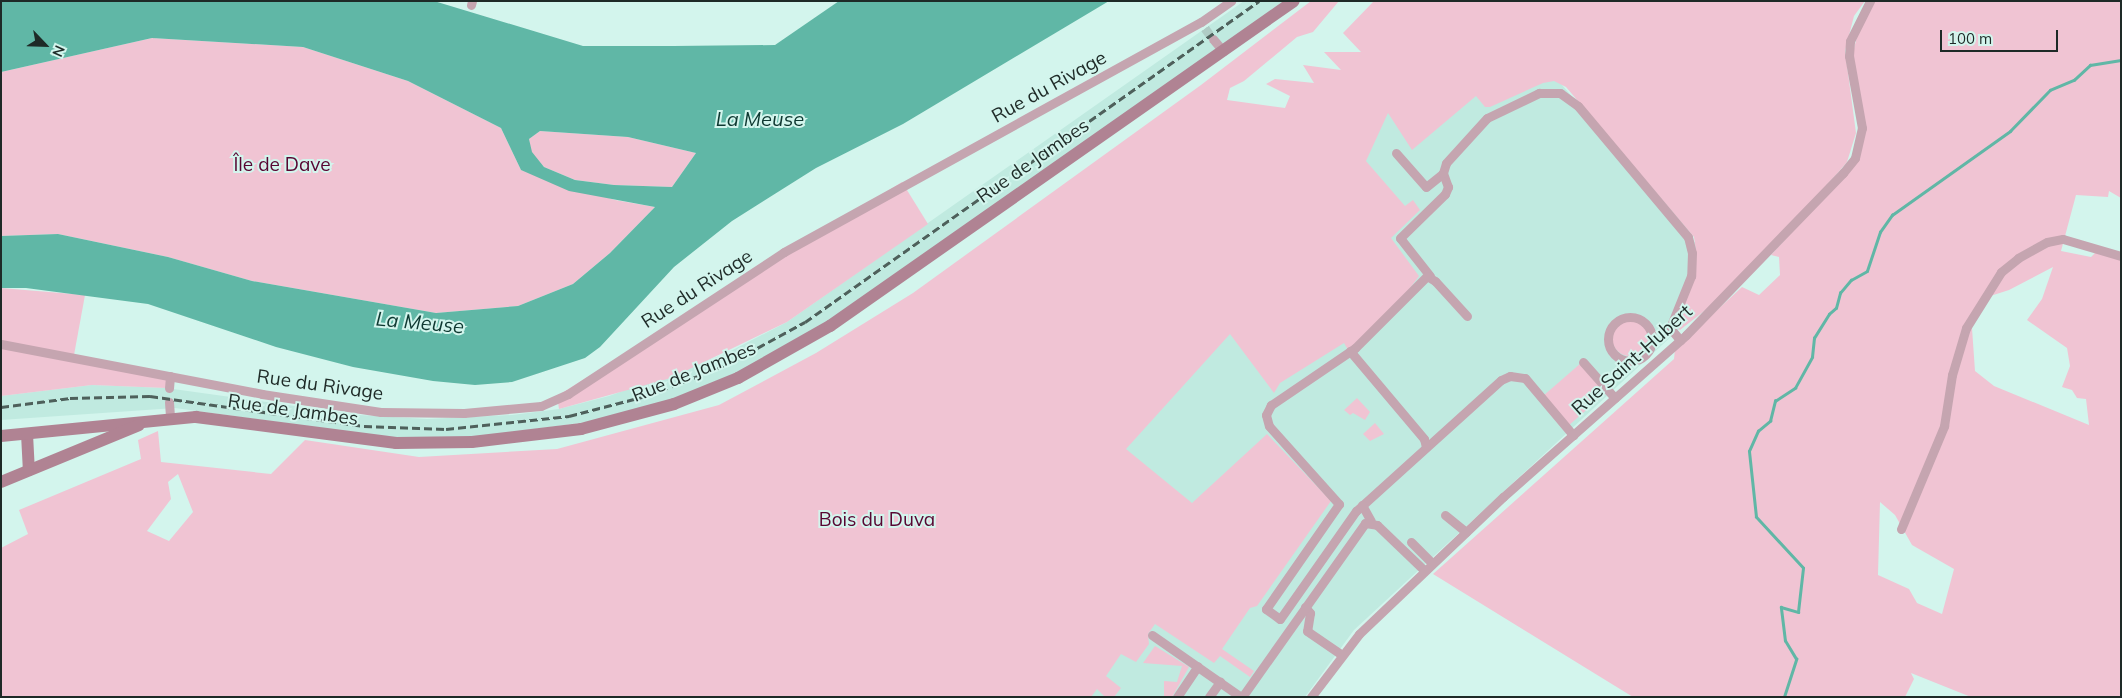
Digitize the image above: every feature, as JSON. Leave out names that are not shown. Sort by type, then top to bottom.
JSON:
[{"type":"main road","name":"Rue de Jambes","points":[[1,436],[170,418],[220,418],[396,443],[472,442],[581,430],[674,404],[738,378],[807,341],[1294,1]]},
{"type":"main road","points":[[1,482],[148,420]]},
{"type":"main road","points":[[27,434],[30,470]]},
{"type":"street","name":"Rue du Rivage","points":[[1,344],[170,376],[381,412],[464,413],[549,404],[784,252],[1203,25],[1231,1]]},
{"type":"street","name":"Rue Saint-Hubert","points":[[1311,697],[1342,655],[1424,570],[1680,340],[1772,250],[1855,158],[1862,128],[1849,56],[1850,42],[1870,1]]},
{"type":"street","points":[[1214,39],[1223,51]]},
{"type":"street","points":[[1396,154],[1426,187],[1443,173],[1446,163],[1487,118],[1539,93],[1560,93],[1570,98],[1688,237],[1692,253],[1691,276],[1670,328],[1680,340]]},
{"type":"street","points":[[1443,173],[1448,181],[1445,194],[1400,238],[1430,276],[1467,316]]},
{"type":"street","points":[[1901,529],[1944,426],[1952,375],[1966,328],[2001,272],[2018,258],[2047,242],[2063,239],[2121,256]]},
{"type":"street","points":[[1358,531],[1351,518],[1269,426],[1266,415],[1280,396],[1350,351],[1403,303],[1424,278],[1430,276]]},
{"type":"street","points":[[1637,318],[1649,327],[1652,341],[1646,354],[1626,361],[1614,354],[1609,334],[1616,322],[1637,318]]},
{"type":"street","points":[[1350,351],[1424,439],[1426,447]]},
{"type":"street","points":[[1646,354],[1654,364]]},
{"type":"street","points":[[1583,362],[1614,398]]},
{"type":"street","points":[[169,388],[170,376]]},
{"type":"street","points":[[1339,504],[1266,609],[1280,619],[1362,505],[1501,380],[1510,376],[1525,378],[1573,435]]},
{"type":"street","points":[[168,402],[170,418]]},
{"type":"street","points":[[1362,505],[1372,522],[1424,570]]},
{"type":"street","points":[[1445,515],[1466,532]]},
{"type":"street","points":[[1152,635],[1241,697],[1358,531],[1372,522]]},
{"type":"street","points":[[1411,542],[1432,563]]},
{"type":"street","points":[[1305,606],[1310,613],[1307,631],[1342,655]]},
{"type":"street","points":[[1177,697],[1198,666]]},
{"type":"street","points":[[1209,697],[1220,682]]},
{"type":"shaded area","points":[[1244,1],[1294,1],[807,341],[644,414],[433,443],[175,408],[1,420],[1,396],[92,385],[166,388],[359,415],[427,419],[512,415],[559,409],[609,396],[725,354],[787,322]]},
{"type":"shaded area","points":[[1536,54],[1729,283],[1354,630],[1305,697],[1025,697],[1061,509],[1388,112]]},
{"type":"green space","name":"Bois du Duva","points":[[1311,1],[1339,1],[1313,32],[1297,37],[1244,81],[1230,88],[1227,100],[1285,108],[1290,96],[1266,84],[1275,79],[1314,83],[1303,65],[1341,70],[1324,52],[1361,52],[1343,33],[1374,1],[1865,1],[1854,16],[1845,51],[1856,133],[1847,162],[1722,297],[1680,330],[1677,328],[1677,321],[1696,251],[1694,237],[1566,87],[1554,81],[1543,83],[1490,107],[1485,107],[1476,96],[1412,150],[1388,113],[1366,161],[1405,206],[1413,200],[1420,210],[1391,238],[1419,276],[1399,303],[1348,350],[1344,343],[1280,383],[1274,393],[1230,334],[1126,449],[1192,503],[1267,434],[1331,501],[1257,606],[1250,608],[1222,649],[1254,671],[1250,677],[1220,656],[1214,663],[1155,624],[1148,634],[1149,644],[1136,662],[1121,654],[1106,676],[1121,688],[1114,697],[1105,697],[1097,689],[1091,697],[1,697],[1,548],[28,534],[19,510],[141,459],[138,440],[158,431],[161,462],[271,474],[305,440],[419,457],[557,449],[719,405],[816,353],[913,293],[1201,85]],"holes":[[[178,474],[193,512],[169,541],[147,531],[171,499],[168,482]]]},
{"type":"green space","points":[[1875,1],[2121,1],[2121,198],[2109,191],[2108,197],[2076,195],[2061,251],[2091,257],[2100,248],[2121,256],[2121,697],[1971,697],[1911,673],[1914,679],[1905,697],[1633,697],[1433,574],[1674,359],[1675,349],[1742,287],[1759,295],[1780,275],[1779,257],[1771,255],[1858,159],[1865,132],[1852,56],[1860,25]],"holes":[[[2053,267],[2042,299],[2027,320],[2067,348],[2070,366],[2062,387],[2072,390],[2077,398],[2086,399],[2089,425],[1994,386],[1975,371],[1971,314],[1981,299],[2009,290]],[[1880,502],[1895,515],[1912,545],[1954,569],[1942,614],[1917,603],[1909,589],[1878,575]]]},
{"type":"green space","name":"Île de Dave","points":[[152,38],[303,47],[408,81],[501,128],[521,170],[615,200],[655,207],[610,253],[573,284],[518,306],[436,313],[252,281],[168,257],[58,234],[1,236],[1,72]]},
{"type":"green space","points":[[540,131],[628,137],[696,153],[672,187],[614,185],[575,180],[544,167],[531,152],[529,139]]},
{"type":"green space","points":[[902,182],[928,224],[787,322],[671,378],[559,409],[557,396]]},
{"type":"green space","points":[[1,288],[85,295],[74,355],[1,341]]},
{"type":"green space","points":[[1630,320],[1637,321],[1643,325],[1647,331],[1647,345],[1643,351],[1637,355],[1630,356],[1623,355],[1617,351],[1613,345],[1612,338],[1613,331],[1617,325],[1623,321]]},
{"type":"green space","points":[[1,347],[167,379],[166,388],[92,385],[1,396]]},
{"type":"green space","points":[[1581,363],[1606,393],[1568,426],[1543,396]]},
{"type":"green space","points":[[1357,398],[1370,412],[1365,420],[1353,413],[1350,415],[1344,410]]},
{"type":"green space","points":[[1375,423],[1384,434],[1370,441],[1363,434]]},
{"type":"green space","points":[[1155,646],[1189,667],[1172,697],[1164,696],[1164,681],[1177,682],[1182,666],[1143,663]]},
{"type":"water","name":"La Meuse","points":[[1,1],[434,1],[583,46],[673,46],[775,45],[839,1],[1109,1],[903,124],[816,168],[732,221],[674,267],[600,347],[585,358],[512,382],[475,385],[433,381],[353,367],[276,347],[148,304],[26,288],[1,288],[1,236],[58,234],[168,257],[252,281],[436,313],[518,306],[573,284],[610,253],[655,207],[569,191],[521,170],[501,128],[408,81],[303,47],[152,38],[1,72]],"holes":[[[540,131],[628,137],[696,153],[672,187],[614,185],[575,180],[544,167],[532,152],[529,139]]]},
{"type":"waterway","points":[[1784,697],[1796,659],[1785,641],[1781,607],[1798,612],[1803,568],[1756,517],[1749,451],[1758,431],[1770,421],[1775,401],[1795,388],[1812,357],[1814,338],[1829,314],[1836,308],[1840,293],[1851,280],[1867,271],[1880,232],[1892,215],[2010,131],[2050,90],[2074,80],[2090,65],[2121,60]]},
{"type":"tunnel","points":[[1205,28],[1213,39]]},
{"type":"railway","points":[[1,407],[70,398],[150,396],[364,426],[446,429],[569,416],[649,395],[726,365],[805,322],[1259,1]]}]
